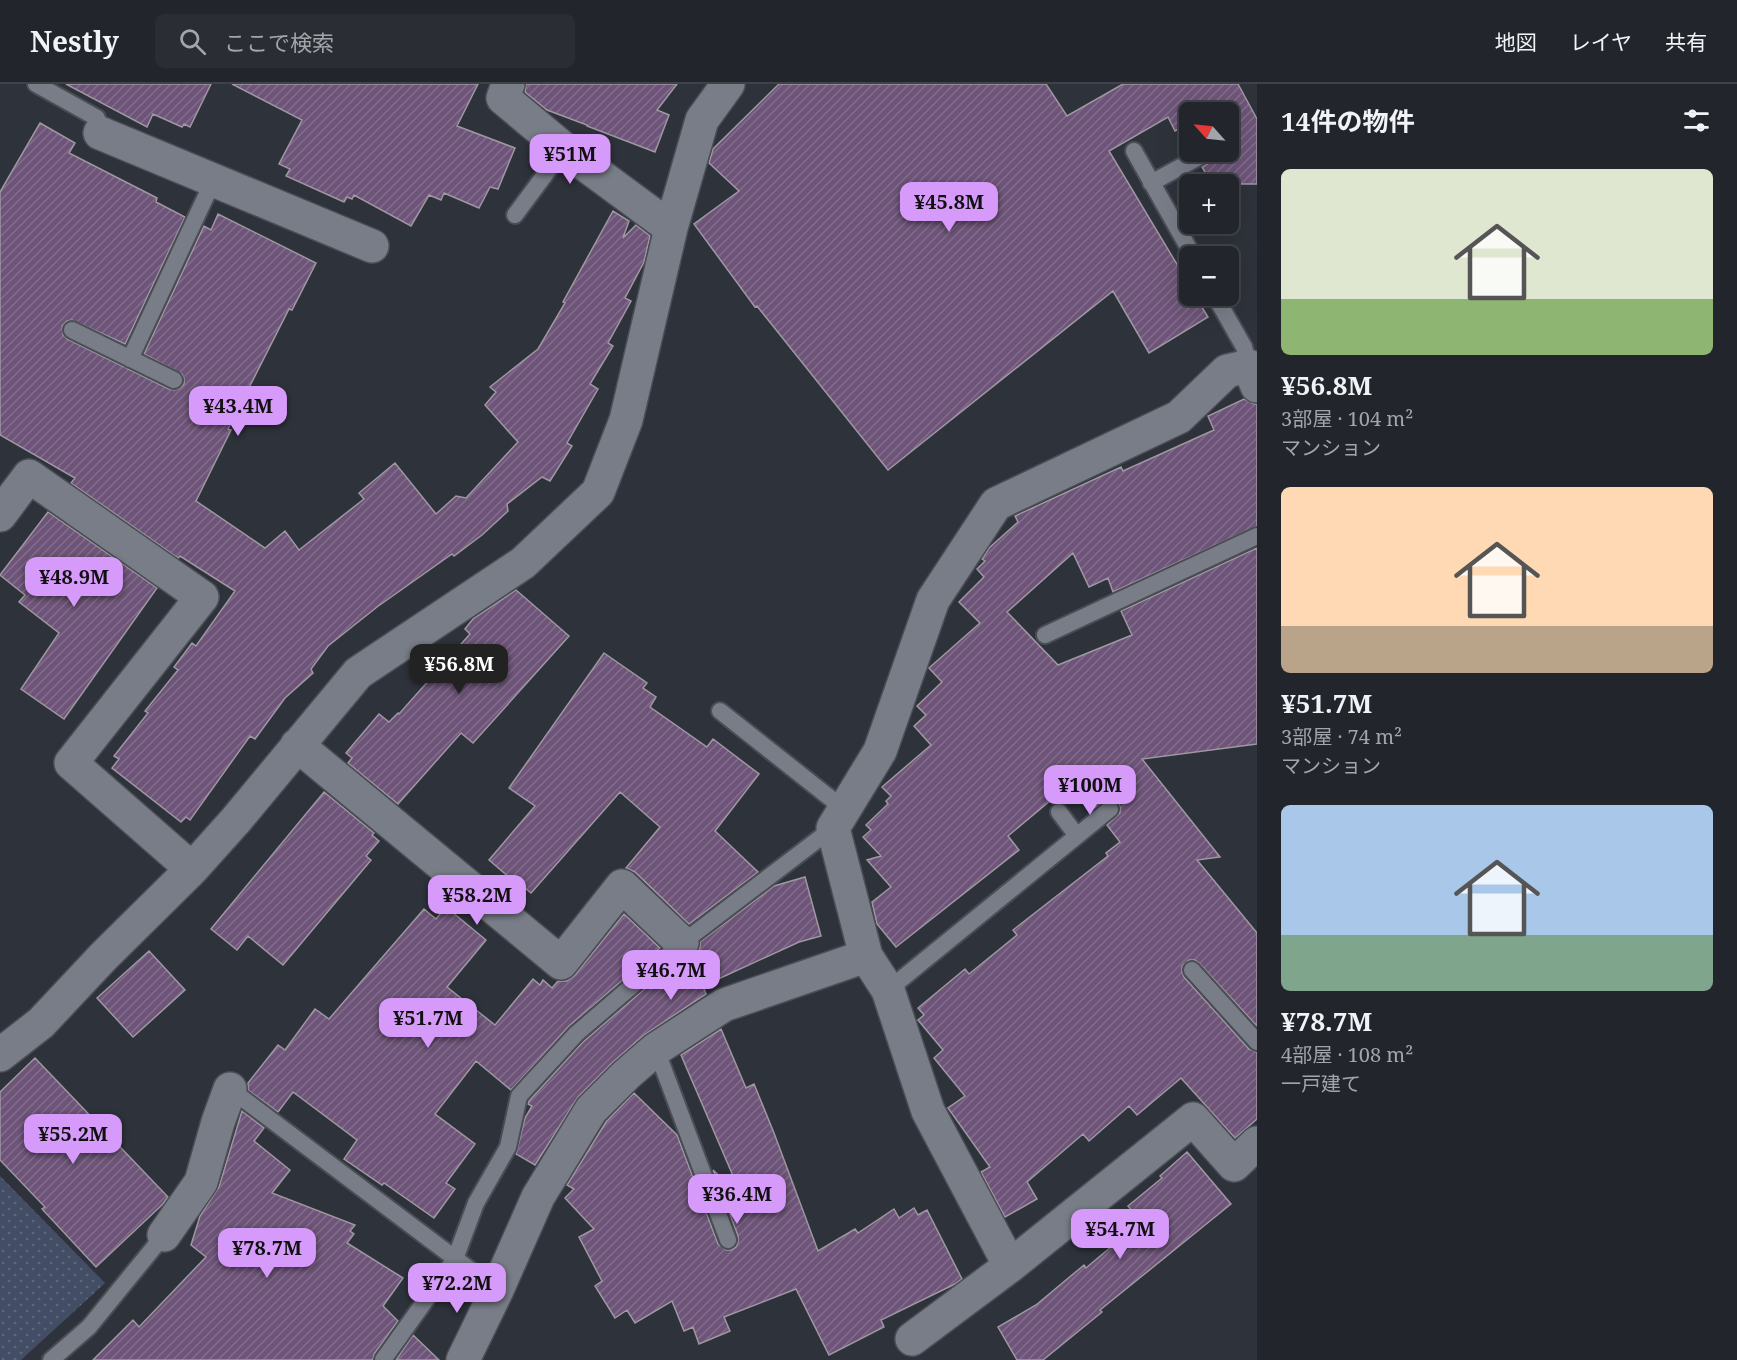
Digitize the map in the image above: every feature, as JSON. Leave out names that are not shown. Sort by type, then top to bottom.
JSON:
[{"type":"street","points":[[508,84],[503,98],[564,149],[671,228]]},
{"type":"street","points":[[0,1055],[41,1023],[103,957],[192,869],[358,674],[524,563],[598,492],[626,420],[671,228],[702,120],[728,84]]},
{"type":"street","points":[[100,133],[372,246]]},
{"type":"street","points":[[1011,1266],[928,1111],[888,990],[866,956],[839,818],[880,751],[933,600],[996,504],[1179,417],[1227,371],[1252,360]]},
{"type":"street","points":[[0,515],[29,476],[202,597],[71,763],[192,869]]},
{"type":"street","points":[[297,745],[561,963],[622,886],[681,943]]},
{"type":"street","points":[[463,1360],[538,1197],[591,1110],[656,1049],[724,1005],[866,956]]},
{"type":"street","points":[[164,1235],[201,1182],[230,1089]]},
{"type":"street","points":[[912,1339],[1011,1266],[1193,1119],[1234,1165],[1254,1151]]},
{"type":"lane","points":[[36,84],[97,118],[100,133]]},
{"type":"lane","points":[[515,215],[564,149]]},
{"type":"lane","points":[[1134,151],[1187,246]]},
{"type":"lane","points":[[1151,183],[1190,162]]},
{"type":"lane","points":[[130,359],[214,179]]},
{"type":"lane","points":[[1221,306],[1252,360]]},
{"type":"lane","points":[[72,330],[174,380]]},
{"type":"lane","points":[[1044,635],[1257,536]]},
{"type":"lane","points":[[383,1360],[455,1259],[476,1203],[508,1147],[519,1096],[576,1034],[681,943],[839,818],[720,711]]},
{"type":"lane","points":[[888,990],[1110,810]]},
{"type":"lane","points":[[1059,812],[1077,836]]},
{"type":"lane","points":[[1191,970],[1257,1042]]},
{"type":"lane","points":[[656,1049],[728,1240]]},
{"type":"lane","points":[[230,1089],[497,1290]]},
{"type":"lane","points":[[51,1360],[89,1326],[164,1235]]},
{"type":"shaded area","points":[[0,1176],[105,1283],[21,1360],[0,1360]]},
{"type":"building","points":[[66,84],[211,84],[190,127],[184,124],[182,127],[153,114],[147,127]]},
{"type":"building","points":[[232,84],[478,84],[457,126],[515,148],[498,189],[490,187],[479,208],[444,193],[441,200],[429,195],[411,226],[354,195],[352,199],[347,197],[344,202],[286,176],[290,169],[279,164],[302,120]]},
{"type":"building","points":[[526,84],[677,84],[657,110],[669,115],[655,152],[547,110],[525,92]]},
{"type":"building","points":[[779,84],[1046,84],[1067,116],[1123,84],[1238,84],[1257,119],[1257,184],[1239,184],[1239,174],[1206,174],[1202,167],[1210,162],[1239,162],[1239,102],[1179,102],[1179,129],[1175,131],[1168,117],[1109,151],[1179,268],[1179,306],[1201,306],[1208,317],[1149,353],[1113,291],[888,470],[757,306],[755,307],[694,224],[739,191],[709,163],[713,149]]},
{"type":"building","points":[[40,123],[75,143],[69,153],[157,198],[156,202],[185,217],[125,344],[72,320],[62,326],[63,335],[67,339],[175,390],[184,384],[182,374],[144,354],[204,226],[211,230],[218,214],[316,263],[292,310],[289,309],[228,429],[231,430],[196,501],[265,548],[285,531],[299,550],[364,499],[359,493],[395,463],[436,514],[456,496],[466,498],[518,442],[485,405],[496,392],[490,387],[538,349],[613,211],[629,221],[623,238],[636,225],[650,236],[644,262],[625,298],[631,301],[608,343],[613,346],[590,384],[598,389],[567,443],[572,446],[550,481],[542,477],[507,504],[508,511],[482,535],[377,607],[328,646],[311,669],[313,673],[285,698],[255,739],[250,736],[190,820],[186,817],[181,822],[112,768],[119,759],[114,756],[148,713],[145,711],[178,670],[174,667],[192,643],[196,646],[235,591],[180,556],[178,558],[71,483],[75,478],[0,435],[0,192]]},
{"type":"building","points":[[1244,399],[1257,404],[1257,526],[1113,592],[1108,578],[1089,587],[1073,553],[1007,612],[1058,665],[1132,635],[1121,611],[1257,548],[1257,744],[1142,759],[1220,857],[1197,860],[1257,933],[1257,1026],[1195,960],[1189,960],[1182,966],[1182,972],[1249,1049],[1257,1052],[1257,1119],[1235,1138],[1181,1078],[1137,1115],[1129,1106],[1089,1141],[1083,1134],[1027,1182],[1037,1199],[1005,1217],[981,1172],[990,1167],[948,1108],[965,1096],[934,1058],[943,1050],[918,1020],[924,1015],[918,1008],[965,969],[969,974],[1017,935],[1013,930],[1108,856],[1106,853],[1120,842],[1107,825],[1120,813],[1120,807],[1118,802],[1109,799],[1095,808],[1075,780],[1008,836],[1019,850],[896,947],[877,924],[872,902],[891,887],[867,860],[881,856],[863,837],[871,830],[866,825],[888,804],[886,801],[891,796],[882,787],[931,745],[914,726],[926,715],[917,706],[942,682],[929,668],[980,623],[959,602],[984,577],[977,569],[985,561],[982,559],[989,548],[1018,522],[1015,516],[1121,467],[1123,471],[1214,430],[1208,416]]},
{"type":"building","points":[[48,512],[157,588],[64,719],[21,689],[59,633],[19,602],[25,595],[0,575]]},
{"type":"building","points":[[516,590],[569,636],[473,743],[461,733],[398,804],[348,763],[352,758],[346,753],[379,714],[389,722],[399,714],[470,634],[465,629],[473,619]]},
{"type":"building","points":[[604,653],[647,683],[643,688],[656,697],[650,707],[707,747],[713,739],[759,774],[715,831],[758,872],[689,924],[635,872],[626,868],[660,827],[620,792],[531,893],[525,888],[524,890],[489,860],[535,806],[509,788]]},
{"type":"building","points":[[324,792],[374,833],[372,835],[379,841],[366,856],[371,860],[283,965],[248,936],[237,950],[211,929]]},
{"type":"building","points":[[805,877],[821,936],[799,942],[703,986],[706,994],[644,1035],[578,1097],[535,1165],[516,1154],[525,1118],[532,1106],[528,1104],[529,1101],[583,1042],[677,961],[687,961],[695,956],[700,948],[700,942],[774,886]]},
{"type":"building","points":[[446,907],[486,940],[447,987],[495,1025],[533,979],[540,985],[543,980],[552,988],[558,981],[567,981],[575,975],[624,914],[660,948],[569,1026],[511,1090],[476,1061],[435,1114],[475,1144],[446,1183],[455,1189],[434,1218],[384,1183],[382,1185],[344,1159],[357,1140],[293,1092],[278,1112],[248,1090],[248,1083],[278,1045],[285,1050],[315,1009],[329,1019],[424,909],[436,919]]},
{"type":"building","points":[[149,951],[185,990],[133,1037],[97,998]]},
{"type":"building","points":[[721,1029],[746,1088],[754,1084],[818,1251],[855,1229],[858,1233],[894,1209],[899,1218],[914,1208],[918,1215],[927,1210],[962,1279],[881,1320],[884,1327],[829,1355],[796,1289],[724,1317],[730,1331],[699,1344],[693,1327],[684,1331],[672,1301],[635,1323],[627,1310],[615,1318],[595,1286],[602,1281],[579,1237],[594,1229],[565,1198],[574,1189],[567,1185],[606,1122],[634,1093],[677,1135],[718,1244],[726,1250],[736,1247],[738,1236],[713,1170],[743,1199],[681,1055]]},
{"type":"building","points":[[35,1058],[168,1197],[96,1267],[42,1209],[45,1207],[0,1160],[0,1092]]},
{"type":"building","points":[[242,1111],[264,1128],[254,1141],[290,1170],[272,1193],[355,1225],[350,1231],[354,1234],[347,1243],[403,1278],[383,1306],[398,1321],[374,1354],[373,1360],[93,1360],[133,1320],[139,1327],[206,1257],[191,1245],[200,1216],[219,1187]]},
{"type":"building","points":[[1187,1152],[1231,1204],[1100,1310],[1102,1312],[1043,1360],[1017,1360],[998,1327],[1036,1305],[1084,1265],[1086,1268],[1137,1225],[1131,1218],[1135,1214],[1128,1206],[1162,1178],[1160,1176]]},
{"type":"building","points":[[413,1335],[439,1360],[396,1360]]}]
